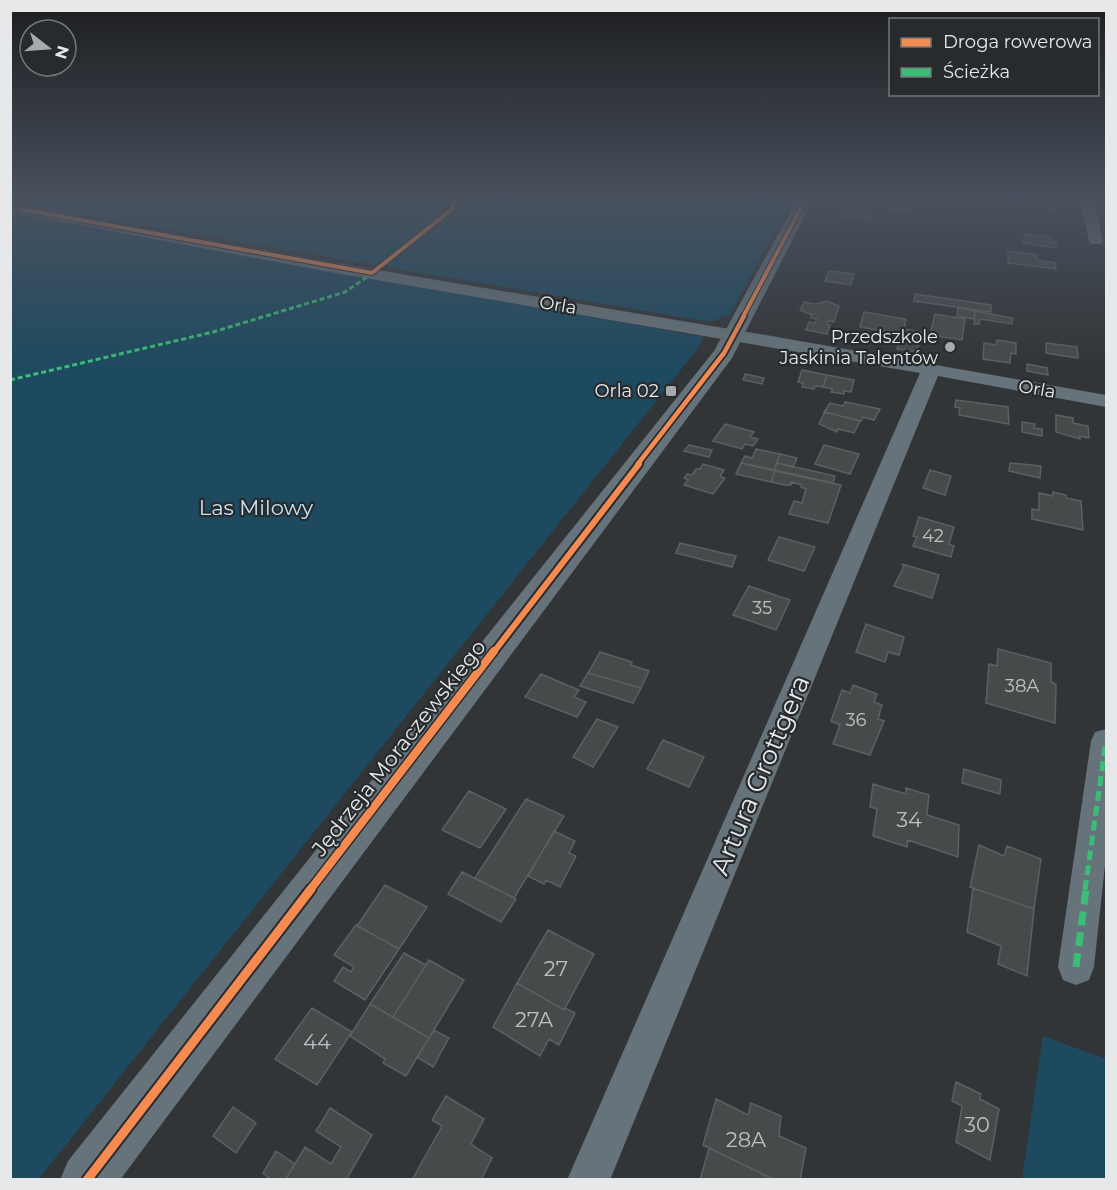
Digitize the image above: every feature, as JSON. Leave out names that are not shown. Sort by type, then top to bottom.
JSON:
[{"type":"street","name":"Orla","points":[[267,256],[1107,401]]},
{"type":"street","name":"Jędrzeja Moraczewskiego","points":[[87,1179],[704,379],[734,335],[776,256]]},
{"type":"street","name":"Artura Grottgera","points":[[588,1179],[931,370]]},
{"type":"street","points":[[1076,967],[1102,798],[1107,741]]},
{"type":"green space","name":"Las Milowy","points":[[10,256],[248,256],[704,337],[695,352],[38,1180],[10,1179]]},
{"type":"green space","points":[[319,256],[762,256],[730,315],[709,322]]},
{"type":"green space","points":[[1043,1036],[1106,1059],[1106,1179],[1022,1179]]},
{"type":"building","points":[[1008,256],[1037,256],[1037,260],[1055,263],[1056,269],[1008,263]]},
{"type":"building","points":[[829,271],[854,274],[851,285],[825,281]]},
{"type":"building","points":[[915,294],[991,305],[991,312],[914,301]]},
{"type":"building","points":[[827,301],[839,306],[834,322],[828,321],[827,325],[830,325],[827,334],[806,330],[809,322],[815,323],[817,319],[811,318],[812,315],[800,310],[804,302],[816,304]]},
{"type":"building","points":[[958,308],[975,311],[974,319],[957,316]]},
{"type":"building","points":[[975,311],[1013,318],[1012,324],[980,319],[979,324],[974,324]]},
{"type":"building","points":[[864,312],[906,319],[904,329],[921,332],[917,352],[897,349],[901,334],[860,327]]},
{"type":"building","points":[[935,314],[965,319],[962,340],[930,335]]},
{"type":"building","points":[[997,340],[1016,343],[1016,354],[1011,353],[1010,363],[983,359],[984,343],[996,345]]},
{"type":"building","points":[[1046,343],[1077,347],[1078,358],[1046,353]]},
{"type":"building","points":[[1027,364],[1047,368],[1048,375],[1027,371]]},
{"type":"building","points":[[802,370],[827,375],[823,387],[815,386],[814,389],[802,387],[803,383],[798,382]]},
{"type":"building","points":[[745,374],[764,378],[762,384],[743,380]]},
{"type":"building","points":[[827,375],[854,380],[851,392],[844,391],[844,394],[831,392],[833,389],[823,387]]},
{"type":"building","points":[[956,400],[1008,407],[1009,424],[959,415],[960,408],[955,407]]},
{"type":"building","points":[[845,402],[880,409],[874,420],[863,417],[861,421],[824,412],[830,403],[843,406]]},
{"type":"building","points":[[825,412],[860,421],[854,433],[838,429],[837,432],[819,424]]},
{"type":"building","points":[[1056,415],[1073,418],[1073,423],[1088,426],[1089,438],[1079,436],[1080,439],[1056,432]]},
{"type":"building","points":[[1022,422],[1035,424],[1034,428],[1042,429],[1042,436],[1022,432]]},
{"type":"building","points":[[725,424],[754,432],[750,437],[758,439],[753,446],[745,444],[742,449],[713,441]]},
{"type":"building","points":[[689,445],[712,450],[709,457],[684,451]]},
{"type":"building","points":[[824,445],[859,454],[850,474],[815,464]]},
{"type":"building","points":[[756,449],[780,454],[774,470],[741,463],[745,456],[752,458]]},
{"type":"building","points":[[780,454],[797,458],[793,467],[777,463]]},
{"type":"building","points":[[741,463],[775,471],[771,482],[736,474]]},
{"type":"building","points":[[777,463],[835,476],[833,483],[774,470]]},
{"type":"building","points":[[1010,463],[1041,466],[1040,478],[1009,471]]},
{"type":"building","points":[[703,464],[724,470],[720,476],[725,478],[713,494],[684,485],[688,480],[684,478],[687,474],[692,475]]},
{"type":"building","points":[[930,470],[951,476],[945,495],[923,488]]},
{"type":"building","points":[[775,471],[841,485],[828,523],[789,514],[794,501],[802,503],[806,489],[801,487],[802,485],[791,482],[791,485],[785,485],[771,482]]},
{"type":"building","points":[[1053,492],[1081,501],[1083,530],[1032,519],[1032,509],[1039,510],[1039,493],[1053,496]]},
{"type":"building","points":[[919,517],[954,527],[949,544],[954,546],[951,557],[913,546],[917,537],[913,536]]},
{"type":"building","points":[[779,537],[815,547],[804,571],[768,560]]},
{"type":"building","points":[[680,543],[736,556],[732,567],[676,553]]},
{"type":"building","points":[[902,564],[939,575],[932,598],[894,586],[904,566]]},
{"type":"building","points":[[749,586],[790,600],[776,630],[733,615]]},
{"type":"building","points":[[866,624],[904,637],[899,655],[888,652],[885,662],[856,652]]},
{"type":"building","points":[[998,649],[1051,663],[1051,682],[1056,684],[1055,723],[986,703],[989,664],[997,666]]},
{"type":"building","points":[[600,652],[632,662],[631,665],[649,671],[641,688],[588,673]]},
{"type":"building","points":[[588,673],[641,688],[633,703],[580,686]]},
{"type":"building","points":[[541,674],[579,690],[574,697],[586,702],[577,717],[525,697]]},
{"type":"building","points":[[853,685],[877,694],[874,702],[882,705],[878,719],[884,721],[870,755],[833,744],[840,725],[831,721],[842,690],[850,693]]},
{"type":"building","points":[[597,719],[618,727],[593,767],[573,757]]},
{"type":"building","points":[[663,740],[704,757],[689,787],[647,769]]},
{"type":"building","points":[[964,769],[1001,780],[1000,794],[962,783]]},
{"type":"building","points":[[873,784],[906,794],[906,788],[929,795],[927,815],[959,825],[958,857],[908,840],[907,847],[873,836],[877,809],[870,807]]},
{"type":"building","points":[[469,791],[506,809],[480,848],[442,830]]},
{"type":"building","points":[[526,799],[564,816],[514,898],[475,878]]},
{"type":"building","points":[[554,831],[575,841],[569,853],[576,856],[560,887],[546,880],[544,884],[528,876]]},
{"type":"building","points":[[979,845],[1004,856],[1007,846],[1041,859],[1034,909],[970,887]]},
{"type":"building","points":[[462,872],[516,899],[501,922],[448,894]]},
{"type":"building","points":[[385,885],[427,907],[399,949],[357,926]]},
{"type":"building","points":[[973,888],[1034,909],[1027,976],[998,964],[1001,946],[967,932]]},
{"type":"building","points":[[356,925],[399,949],[365,1000],[334,981],[343,967],[351,972],[354,967],[334,955]]},
{"type":"building","points":[[548,930],[594,954],[564,1010],[517,983]]},
{"type":"building","points":[[404,953],[426,965],[393,1017],[370,1004]]},
{"type":"building","points":[[429,960],[464,980],[429,1038],[393,1017]]},
{"type":"building","points":[[517,983],[564,1010],[565,1008],[575,1013],[559,1045],[549,1039],[540,1056],[493,1027]]},
{"type":"building","points":[[370,1004],[429,1038],[406,1076],[383,1063],[385,1059],[350,1036]]},
{"type":"building","points":[[312,1008],[352,1032],[317,1085],[275,1059]]},
{"type":"building","points":[[434,1030],[449,1038],[433,1067],[417,1057]]},
{"type":"building","points":[[956,1082],[981,1094],[980,1099],[999,1109],[990,1160],[956,1142],[962,1106],[952,1101]]},
{"type":"building","points":[[446,1096],[484,1119],[471,1144],[492,1158],[481,1180],[412,1180],[442,1126],[432,1120]]},
{"type":"building","points":[[716,1099],[748,1115],[751,1103],[781,1116],[779,1136],[806,1148],[800,1180],[775,1180],[703,1145]]},
{"type":"building","points":[[233,1107],[256,1123],[236,1153],[213,1136]]},
{"type":"building","points":[[330,1108],[372,1135],[346,1180],[285,1180],[305,1147],[331,1164],[341,1147],[316,1131]]},
{"type":"building","points":[[709,1148],[769,1177],[775,1180],[700,1180]]},
{"type":"building","points":[[276,1151],[295,1164],[285,1180],[271,1180],[263,1173]]},
{"type":"marked path","points":[[10,380],[213,332],[345,292],[373,273]]},
{"type":"marked path","points":[[1076,967],[1106,741]]},
{"type":"cycle path","points":[[276,256],[372,273],[394,256]]},
{"type":"cycle path","points":[[87,1180],[724,353],[776,256]]},
{"type":"place","name":"Przedszkole Jaskinia Talentów","points":[[950,347]]},
{"type":"place","name":"Orla 02","points":[[671,391]]}]
